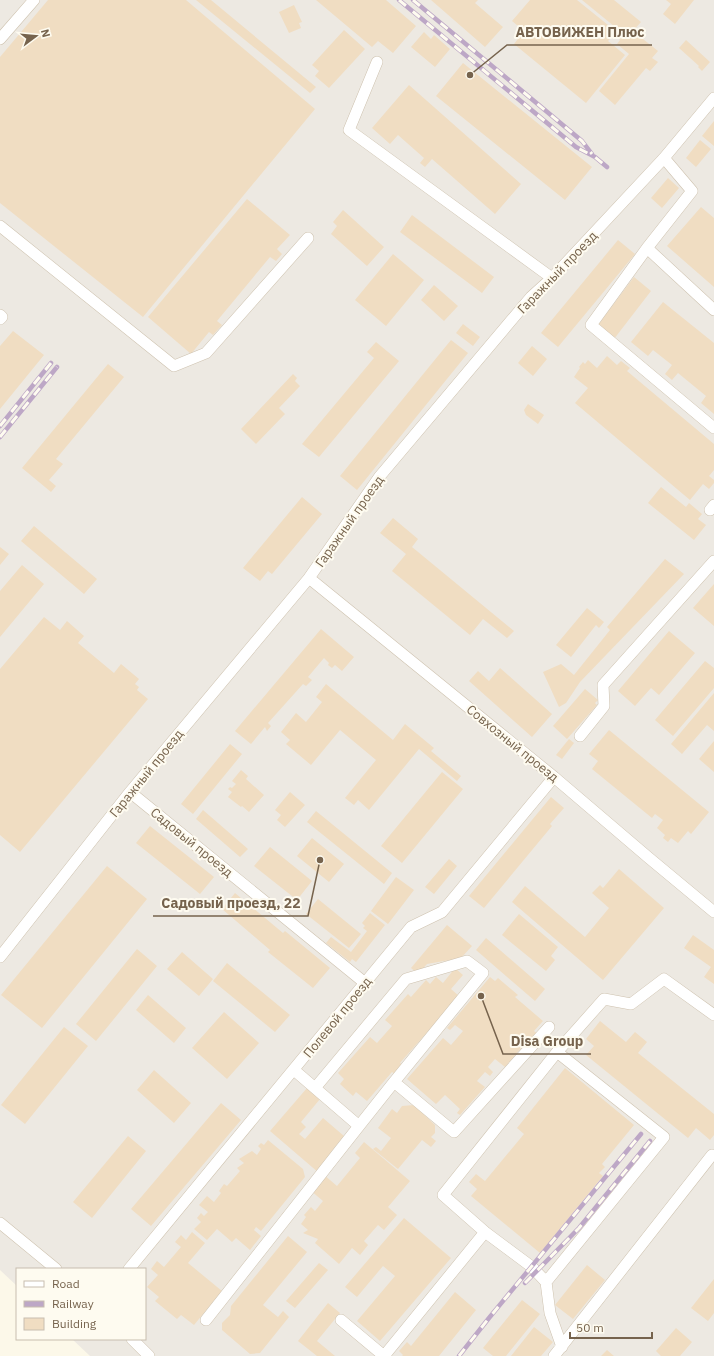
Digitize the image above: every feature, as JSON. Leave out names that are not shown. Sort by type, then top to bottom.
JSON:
[{"type":"street","points":[[0,40],[34,0]]},
{"type":"street","points":[[377,62],[349,130],[552,278]]},
{"type":"street","name":"Гаражный проезд","points":[[0,957],[130,792],[309,578],[380,476],[532,297],[552,278],[664,158],[714,98]]},
{"type":"street","points":[[664,158],[692,191],[647,248],[591,325],[714,428]]},
{"type":"street","points":[[0,226],[174,366],[206,353],[308,238]]},
{"type":"street","points":[[647,248],[714,310]]},
{"type":"street","points":[[0,315],[2,317],[0,319]]},
{"type":"street","points":[[580,736],[604,706],[603,685],[714,561]]},
{"type":"street","name":"Совхозный проезд","points":[[309,578],[554,777],[714,912]]},
{"type":"street","name":"Полевой проезд","points":[[130,1268],[411,927],[442,912],[554,777]]},
{"type":"street","name":"Садовый проезд","points":[[130,792],[365,983]]},
{"type":"street","points":[[206,1320],[394,1082],[483,973],[466,961],[406,979],[315,1088]]},
{"type":"street","points":[[558,1352],[546,1282],[532,1267],[485,1232],[443,1195],[557,1052],[604,999],[631,1004],[664,979],[714,1015]]},
{"type":"street","points":[[394,1082],[454,1132],[549,1027]]},
{"type":"street","points":[[546,1282],[664,1137],[557,1052]]},
{"type":"street","points":[[294,1070],[359,1126]]},
{"type":"street","points":[[558,1352],[712,1155]]},
{"type":"street","points":[[0,1223],[55,1268]]},
{"type":"street","points":[[341,1320],[384,1356],[485,1232]]},
{"type":"street","points":[[133,1340],[149,1356]]},
{"type":"shaded area","points":[[0,0],[714,0],[714,1356],[90,1356],[73,1340],[146,1340],[146,1268],[16,1268],[16,1285],[0,1270]]},
{"type":"building","points":[[48,0],[186,0],[315,109],[143,317],[0,203],[0,57]]},
{"type":"building","points":[[196,0],[211,0],[316,87],[310,93]]},
{"type":"building","points":[[316,0],[386,0],[416,26],[393,53],[378,41],[372,47]]},
{"type":"building","points":[[431,0],[478,0],[475,3],[503,27],[485,47]]},
{"type":"building","points":[[530,0],[577,0],[613,29],[609,34],[611,38],[608,41],[625,55],[586,103],[514,44],[524,31],[512,21]]},
{"type":"building","points":[[582,0],[614,0],[641,22],[633,31],[658,51],[652,58],[658,62],[650,71],[646,68],[615,105],[599,91],[629,54],[617,44],[620,40],[616,36],[620,31]]},
{"type":"building","points":[[666,0],[694,0],[675,24],[663,14],[671,4]]},
{"type":"building","points":[[294,5],[302,22],[299,23],[301,28],[289,33],[279,12]]},
{"type":"building","points":[[344,30],[365,49],[329,88],[315,76],[319,71],[312,65]]},
{"type":"building","points":[[424,32],[431,39],[434,35],[450,49],[435,67],[411,47]]},
{"type":"building","points":[[686,40],[710,62],[702,71],[698,67],[699,66],[679,48]]},
{"type":"building","points":[[463,63],[592,167],[565,200],[436,96]]},
{"type":"building","points":[[409,85],[521,184],[495,214],[432,159],[425,167],[420,163],[424,158],[398,135],[390,144],[372,128]]},
{"type":"building","points":[[714,121],[714,146],[702,136]]},
{"type":"building","points":[[700,140],[711,149],[696,167],[686,158]]},
{"type":"building","points":[[668,178],[679,188],[662,208],[651,198]]},
{"type":"building","points":[[247,199],[290,235],[277,249],[282,254],[276,261],[270,257],[217,321],[222,325],[213,335],[209,332],[191,354],[148,317]]},
{"type":"building","points":[[701,207],[714,218],[714,287],[667,246]]},
{"type":"building","points":[[343,210],[384,247],[367,266],[331,234],[337,226],[333,222]]},
{"type":"building","points":[[412,215],[494,277],[482,293],[400,232]]},
{"type":"building","points":[[618,240],[635,254],[558,347],[541,333]]},
{"type":"building","points":[[393,254],[424,280],[386,326],[355,300]]},
{"type":"building","points":[[634,277],[651,291],[614,339],[597,326]]},
{"type":"building","points":[[434,285],[458,306],[444,321],[421,300]]},
{"type":"building","points":[[663,302],[714,343],[714,414],[701,403],[706,396],[678,373],[672,380],[665,374],[672,365],[653,350],[648,356],[631,342]]},
{"type":"building","points":[[463,324],[480,337],[473,346],[456,333]]},
{"type":"building","points":[[13,331],[44,355],[0,409],[0,346]]},
{"type":"building","points":[[451,340],[468,353],[357,490],[340,476]]},
{"type":"building","points":[[376,342],[399,361],[319,457],[302,444],[374,358],[367,352]]},
{"type":"building","points":[[532,346],[547,359],[533,376],[518,363]]},
{"type":"building","points":[[607,356],[617,365],[621,361],[630,368],[627,371],[714,444],[714,470],[709,476],[714,480],[714,483],[709,489],[703,484],[690,500],[575,403],[588,388],[574,377],[580,368],[579,367],[583,362],[585,364],[588,360],[597,368]]},
{"type":"building","points":[[108,364],[124,377],[56,459],[63,464],[49,480],[56,486],[51,492],[22,468]]},
{"type":"building","points":[[293,374],[297,378],[295,381],[300,386],[279,408],[285,414],[256,444],[241,429]]},
{"type":"building","points":[[528,404],[544,415],[538,424],[526,415],[524,410]]},
{"type":"building","points":[[661,487],[686,507],[689,503],[702,514],[698,519],[706,525],[694,540],[648,503]]},
{"type":"building","points":[[302,497],[322,514],[272,574],[268,571],[260,581],[243,568]]},
{"type":"building","points":[[393,518],[418,539],[412,547],[514,631],[507,638],[483,619],[470,635],[392,571],[406,554],[380,533]]},
{"type":"building","points":[[34,526],[97,579],[84,594],[21,541]]},
{"type":"building","points":[[0,547],[9,554],[0,565]]},
{"type":"building","points":[[665,559],[684,574],[580,682],[566,703],[559,707],[543,672],[561,664],[574,675],[610,630],[607,627]]},
{"type":"building","points":[[22,565],[44,584],[0,637],[0,591]]},
{"type":"building","points":[[714,584],[714,626],[693,608]]},
{"type":"building","points":[[587,608],[604,622],[599,628],[596,625],[571,657],[556,645]]},
{"type":"building","points":[[44,617],[60,630],[67,621],[84,636],[78,643],[114,673],[121,664],[139,679],[135,684],[139,687],[137,690],[148,699],[20,852],[0,835],[0,669]]},
{"type":"building","points":[[321,629],[354,657],[342,671],[335,665],[332,668],[328,665],[329,663],[324,658],[308,677],[312,680],[306,686],[303,684],[268,723],[271,726],[267,731],[265,727],[251,744],[235,731]]},
{"type":"building","points":[[669,631],[695,653],[659,695],[651,688],[635,706],[618,691]]},
{"type":"building","points":[[705,661],[714,668],[714,688],[673,736],[655,720]]},
{"type":"building","points":[[500,668],[552,714],[532,737],[469,681],[478,671],[489,681]]},
{"type":"building","points":[[326,684],[393,740],[405,724],[434,748],[431,751],[461,776],[457,781],[419,749],[369,810],[358,800],[354,805],[345,798],[376,760],[340,730],[311,765],[286,744],[290,740],[281,732],[296,713],[306,722],[322,702],[316,697]]},
{"type":"building","points":[[585,689],[598,700],[595,703],[597,705],[567,739],[553,726]]},
{"type":"building","points":[[714,693],[714,731],[707,725],[682,754],[671,744]]},
{"type":"building","points":[[609,730],[709,812],[691,834],[688,831],[678,843],[671,838],[668,842],[663,838],[665,835],[657,828],[663,820],[655,814],[652,818],[592,769],[598,761],[589,754]]},
{"type":"building","points":[[569,739],[574,743],[562,759],[556,755]]},
{"type":"building","points":[[714,741],[714,772],[699,759]]},
{"type":"building","points":[[230,744],[242,754],[193,814],[181,804]]},
{"type":"building","points":[[241,770],[248,776],[246,779],[264,795],[249,812],[228,797],[232,792],[228,789],[230,787],[232,788],[236,784],[232,781]]},
{"type":"building","points":[[442,772],[463,789],[402,863],[381,846]]},
{"type":"building","points":[[290,792],[305,805],[285,827],[277,820],[281,815],[275,810]]},
{"type":"building","points":[[551,797],[564,808],[550,824],[552,826],[484,908],[469,896]]},
{"type":"building","points":[[203,810],[248,849],[240,857],[196,819]]},
{"type":"building","points":[[316,811],[392,873],[384,884],[307,822]]},
{"type":"building","points":[[150,826],[214,877],[200,894],[136,843]]},
{"type":"building","points":[[312,838],[344,864],[329,882],[297,856]]},
{"type":"building","points":[[270,847],[312,881],[297,900],[254,866]]},
{"type":"building","points":[[449,859],[457,866],[434,894],[425,887]]},
{"type":"building","points":[[107,866],[147,899],[42,1028],[1,995]]},
{"type":"building","points":[[619,869],[664,908],[603,980],[512,902],[525,886],[585,937],[609,908],[592,893],[600,885],[603,888]]},
{"type":"building","points":[[396,877],[414,890],[388,924],[371,911]]},
{"type":"building","points":[[235,893],[283,933],[285,931],[330,968],[313,988],[268,952],[270,950],[222,909]]},
{"type":"building","points":[[318,899],[361,934],[349,948],[306,914]]},
{"type":"building","points":[[370,913],[385,925],[356,962],[352,959],[350,962],[326,943],[331,937],[351,952],[367,931],[363,928],[365,926],[362,923]]},
{"type":"building","points":[[519,914],[558,947],[551,956],[555,960],[546,971],[502,935]]},
{"type":"building","points":[[447,925],[472,946],[461,958],[427,964],[418,974],[411,968]]},
{"type":"building","points":[[693,935],[714,950],[714,984],[704,977],[711,967],[684,948]]},
{"type":"building","points":[[486,938],[545,989],[535,1001],[476,950]]},
{"type":"building","points":[[137,949],[157,966],[96,1041],[76,1024]]},
{"type":"building","points":[[182,952],[213,979],[199,996],[167,969]]},
{"type":"building","points":[[227,963],[290,1015],[275,1032],[213,981]]},
{"type":"building","points":[[455,968],[463,975],[451,989],[459,996],[400,1063],[403,1065],[395,1074],[392,1072],[367,1101],[356,1092],[353,1096],[340,1084],[344,1079],[338,1073],[370,1037],[377,1043],[392,1026],[385,1020],[408,994],[411,997],[426,980],[430,984],[436,977],[443,983]]},
{"type":"building","points":[[490,977],[495,981],[498,978],[518,995],[515,997],[543,1021],[534,1031],[538,1034],[524,1050],[521,1048],[505,1067],[495,1059],[488,1067],[493,1072],[490,1076],[485,1072],[477,1081],[485,1087],[460,1115],[457,1113],[460,1109],[445,1095],[436,1104],[407,1079],[443,1038],[451,1045],[463,1031],[455,1025],[450,1030],[447,1028]]},
{"type":"building","points":[[148,995],[186,1028],[174,1043],[136,1010]]},
{"type":"building","points":[[224,1012],[259,1043],[227,1079],[192,1048]]},
{"type":"building","points":[[600,1021],[626,1042],[635,1032],[647,1042],[638,1053],[714,1114],[714,1135],[710,1140],[696,1128],[688,1138],[586,1055],[594,1046],[586,1039]]},
{"type":"building","points":[[64,1027],[88,1046],[25,1124],[1,1105]]},
{"type":"building","points":[[565,1068],[634,1125],[602,1164],[605,1167],[599,1173],[603,1176],[540,1253],[471,1196],[477,1189],[469,1182],[476,1174],[485,1181],[524,1134],[517,1128]]},
{"type":"building","points":[[154,1070],[191,1103],[174,1123],[137,1090]]},
{"type":"building","points":[[307,1088],[320,1099],[301,1122],[306,1127],[299,1134],[305,1139],[323,1118],[344,1136],[331,1152],[334,1154],[319,1173],[270,1131]]},
{"type":"building","points":[[221,1103],[241,1120],[151,1226],[131,1209]]},
{"type":"building","points":[[414,1105],[435,1125],[435,1133],[431,1137],[436,1141],[431,1147],[422,1140],[398,1169],[373,1149],[376,1147],[381,1151],[391,1138],[378,1128],[392,1109],[397,1113],[402,1106]]},
{"type":"building","points":[[128,1136],[146,1151],[92,1218],[73,1202]]},
{"type":"building","points":[[268,1140],[303,1169],[305,1177],[261,1231],[256,1227],[254,1230],[261,1236],[250,1250],[236,1238],[232,1242],[217,1229],[207,1240],[194,1229],[201,1222],[197,1218],[201,1213],[204,1216],[208,1212],[199,1205],[207,1196],[214,1202],[221,1193],[219,1191],[224,1184],[227,1186],[240,1171],[237,1168],[244,1163],[239,1159],[252,1151],[257,1155],[261,1149],[258,1146],[261,1143],[264,1145]]},
{"type":"building","points":[[364,1142],[410,1181],[388,1207],[397,1215],[384,1230],[378,1225],[364,1241],[368,1245],[360,1255],[352,1248],[339,1264],[315,1243],[318,1239],[303,1233],[308,1230],[301,1224],[306,1217],[304,1215],[311,1207],[315,1211],[323,1201],[310,1190],[323,1174],[337,1186],[360,1158],[355,1153]]},
{"type":"building","points":[[404,1218],[451,1258],[380,1341],[357,1321],[395,1276],[383,1266],[357,1297],[345,1287]]},
{"type":"building","points":[[192,1232],[205,1243],[188,1263],[222,1291],[194,1325],[181,1315],[177,1319],[155,1301],[159,1297],[147,1287],[158,1275],[151,1269],[157,1261],[164,1267],[181,1247],[175,1242],[181,1235],[186,1240]]},
{"type":"building","points":[[288,1236],[307,1252],[263,1305],[278,1317],[283,1311],[289,1317],[260,1353],[250,1354],[222,1330],[222,1323],[230,1315],[231,1306]]},
{"type":"building","points":[[319,1263],[328,1270],[295,1308],[286,1301]]},
{"type":"building","points":[[587,1265],[605,1280],[573,1319],[555,1305]]},
{"type":"building","points":[[714,1279],[714,1313],[708,1321],[691,1308]]},
{"type":"building","points":[[455,1292],[476,1310],[439,1356],[402,1356],[403,1355],[399,1351],[407,1342],[411,1346]]},
{"type":"building","points":[[522,1300],[540,1314],[506,1356],[493,1356],[483,1348]]},
{"type":"building","points":[[328,1303],[340,1313],[317,1341],[335,1356],[317,1356],[298,1341]]},
{"type":"building","points":[[534,1327],[553,1342],[541,1356],[511,1356]]},
{"type":"building","points":[[676,1328],[692,1342],[680,1356],[661,1356],[656,1351]]},
{"type":"building","points":[[607,1350],[614,1356],[601,1356]]},
{"type":"railway","points":[[399,0],[576,147],[595,157],[607,167]]},
{"type":"railway","points":[[413,0],[582,141],[592,154]]},
{"type":"railway","points":[[0,426],[51,363]]},
{"type":"railway","points":[[0,437],[57,367]]},
{"type":"railway","points":[[459,1356],[641,1134]]},
{"type":"railway","points":[[525,1283],[579,1228],[650,1141]]},
{"type":"place","name":"АВТОВИЖЕН Плюс","points":[[470,75]]},
{"type":"place","name":"Садовый проезд, 22","points":[[320,860]]},
{"type":"place","name":"Disa Group","points":[[481,996]]}]
